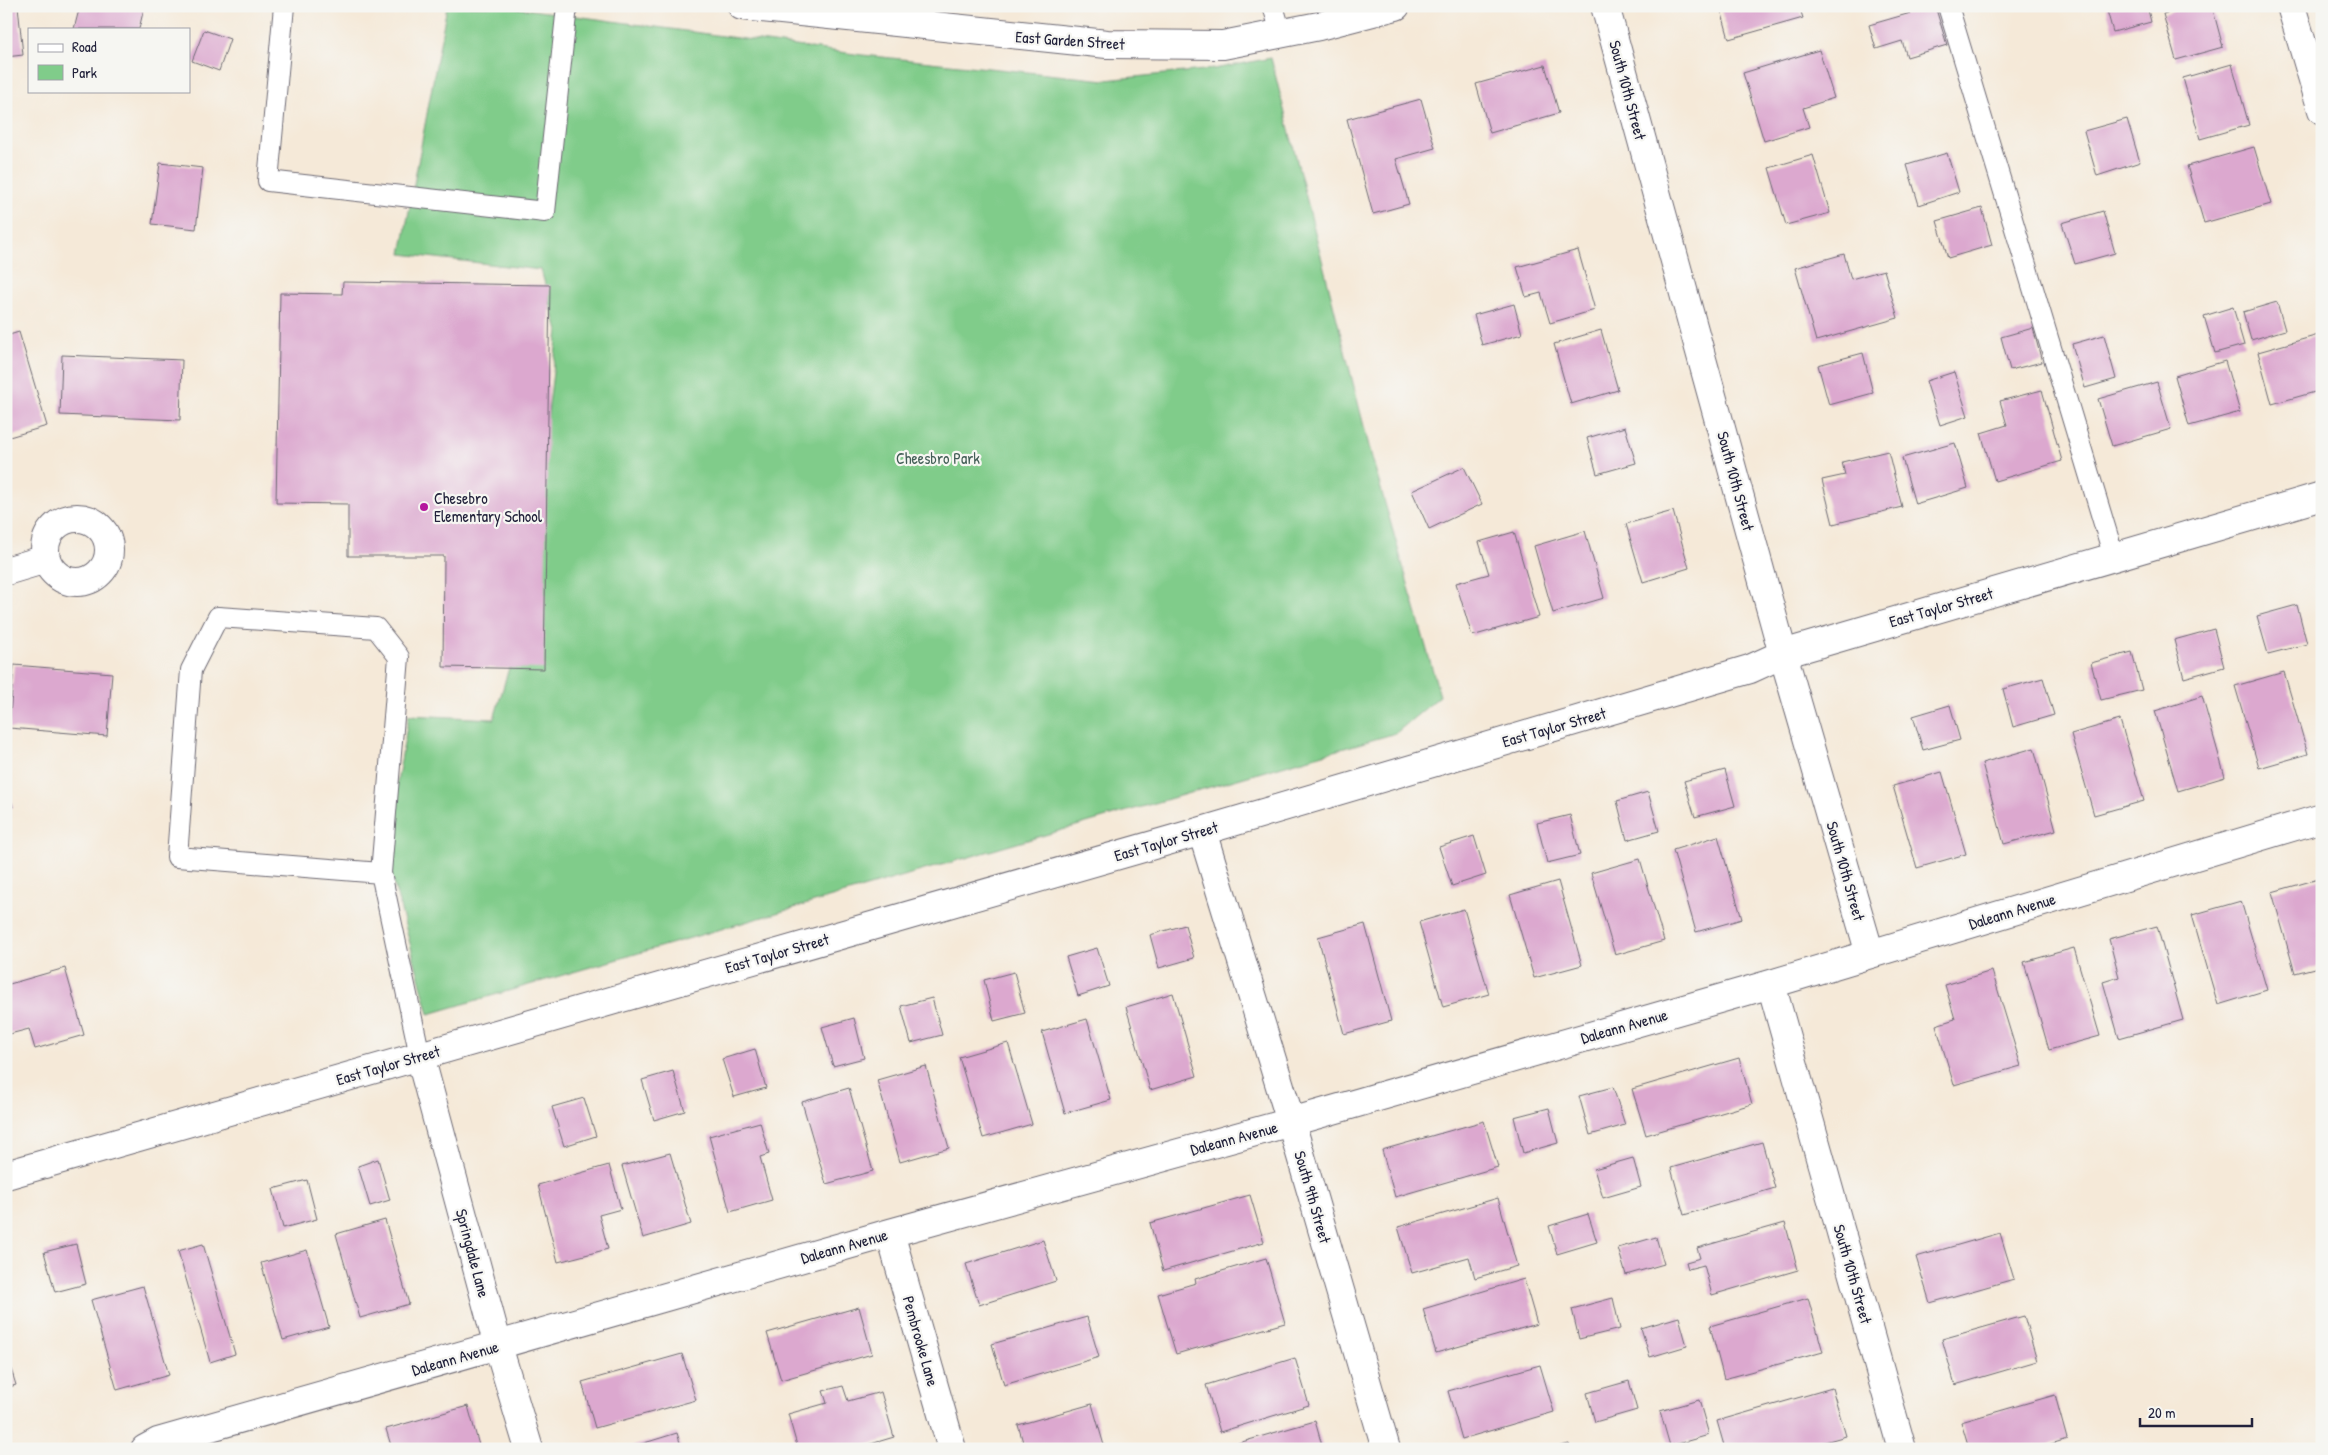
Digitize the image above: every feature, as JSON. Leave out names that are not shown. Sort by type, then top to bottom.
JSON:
[{"type":"street","name":"East Garden Street","points":[[742,6],[1107,44],[1223,45],[1320,26],[1396,6]]},
{"type":"street","name":"South 10th Street","points":[[1605,6],[1783,654],[1870,954]]},
{"type":"street","points":[[2291,6],[2322,110]]},
{"type":"street","name":"East Taylor Street","points":[[6,1175],[1202,831],[1750,669],[1783,654],[2322,496]]},
{"type":"street","points":[[6,572],[46,559]]},
{"type":"street","name":"Daleann Avenue","points":[[145,1449],[158,1442],[890,1233],[1291,1122],[1770,984],[2322,818]]},
{"type":"street","name":"South 9th Street","points":[[1202,831],[1291,1122],[1386,1449]]},
{"type":"street","name":"South 10th Street","points":[[1770,984],[1902,1449]]},
{"type":"street","name":"Springdale Lane","points":[[420,1056],[498,1346],[529,1449]]},
{"type":"street","name":"Pembrooke Lane","points":[[890,1233],[952,1449]]},
{"type":"lane","points":[[284,6],[268,181],[545,212],[568,6]]},
{"type":"lane","points":[[1273,6],[1281,34]]},
{"type":"lane","points":[[1948,6],[2114,557]]},
{"type":"lane","points":[[381,874],[177,857],[192,670],[218,617],[376,628],[399,657],[381,874],[420,1056]]},
{"type":"green space","name":"Cheesbro Park","points":[[447,6],[502,6],[862,55],[1105,80],[1214,69],[1271,58],[1371,454],[1440,696],[1396,733],[429,1014],[385,851],[409,715],[494,719],[523,620],[558,331],[541,270],[401,254]]},
{"type":"building","points":[[6,6],[18,6],[23,55],[6,57]]},
{"type":"building","points":[[80,6],[137,6],[144,8],[139,28],[74,28]]},
{"type":"building","points":[[1720,6],[1799,6],[1803,18],[1729,39]]},
{"type":"building","points":[[1935,6],[1947,45],[1907,57],[1902,41],[1876,49],[1869,25]]},
{"type":"building","points":[[2147,6],[2151,22],[2113,32],[2106,7]]},
{"type":"building","points":[[2191,6],[2212,6],[2223,47],[2176,60],[2163,14]]},
{"type":"building","points":[[204,30],[230,39],[219,71],[192,61]]},
{"type":"building","points":[[1819,50],[1834,98],[1803,108],[1809,127],[1764,141],[1743,73]]},
{"type":"building","points":[[2232,64],[2249,125],[2200,139],[2183,78]]},
{"type":"building","points":[[1545,65],[1559,113],[1490,133],[1476,84]]},
{"type":"building","points":[[1421,99],[1435,148],[1396,159],[1409,204],[1373,214],[1347,119]]},
{"type":"building","points":[[2127,119],[2140,162],[2097,176],[2084,131]]},
{"type":"building","points":[[2254,147],[2271,204],[2204,223],[2187,166]]},
{"type":"building","points":[[1947,153],[1959,192],[1919,205],[1907,165]]},
{"type":"building","points":[[1813,155],[1830,213],[1786,225],[1769,168]]},
{"type":"building","points":[[160,163],[203,168],[196,229],[152,224]]},
{"type":"building","points":[[1982,208],[1992,245],[1948,258],[1937,221]]},
{"type":"building","points":[[2103,211],[2115,253],[2075,264],[2062,223]]},
{"type":"building","points":[[1578,250],[1595,310],[1550,323],[1541,293],[1526,297],[1517,267]]},
{"type":"building","points":[[1844,254],[1851,279],[1884,270],[1898,318],[1816,341],[1795,268]]},
{"type":"building","points":[[343,282],[550,285],[544,669],[443,667],[444,556],[348,556],[348,504],[276,503],[280,293],[342,294]]},
{"type":"building","points":[[2277,302],[2285,330],[2251,340],[2243,312]]},
{"type":"building","points":[[1514,304],[1522,334],[1482,345],[1474,315]]},
{"type":"building","points":[[2233,307],[2244,345],[2215,353],[2204,316]]},
{"type":"building","points":[[2033,328],[2042,362],[2010,370],[2001,337]]},
{"type":"building","points":[[1601,330],[1618,390],[1571,404],[1554,344]]},
{"type":"building","points":[[19,332],[47,426],[6,438],[6,336]]},
{"type":"building","points":[[2322,334],[2322,390],[2272,404],[2258,352]]},
{"type":"building","points":[[2104,335],[2116,379],[2085,388],[2072,344]]},
{"type":"building","points":[[1863,353],[1873,393],[1829,405],[1818,365]]},
{"type":"building","points":[[62,355],[182,360],[180,420],[60,415]]},
{"type":"building","points":[[2225,361],[2240,412],[2189,426],[2175,376]]},
{"type":"building","points":[[1954,372],[1968,416],[1940,425],[1926,381]]},
{"type":"building","points":[[2157,382],[2171,429],[2112,446],[2098,399]]},
{"type":"building","points":[[2042,390],[2062,461],[1995,481],[1981,433],[2007,425],[2000,401]]},
{"type":"building","points":[[1625,427],[1636,463],[1597,474],[1587,438]]},
{"type":"building","points":[[1955,443],[1968,488],[1915,504],[1902,458]]},
{"type":"building","points":[[1888,451],[1902,507],[1833,524],[1822,480],[1845,475],[1842,462]]},
{"type":"building","points":[[1464,467],[1482,504],[1429,529],[1412,491]]},
{"type":"building","points":[[1673,511],[1689,568],[1643,582],[1626,524]]},
{"type":"building","points":[[1585,531],[1604,598],[1553,613],[1534,546]]},
{"type":"building","points":[[1514,532],[1539,617],[1472,636],[1456,583],[1489,574],[1479,542]]},
{"type":"building","points":[[2297,605],[2307,644],[2268,654],[2257,616]]},
{"type":"building","points":[[2214,629],[2224,667],[2184,678],[2174,640]]},
{"type":"building","points":[[2132,652],[2142,690],[2101,700],[2091,663]]},
{"type":"building","points":[[14,665],[112,673],[107,736],[9,728]]},
{"type":"building","points":[[2284,672],[2308,754],[2259,768],[2235,686]]},
{"type":"building","points":[[2043,678],[2054,715],[2013,727],[2003,689]]},
{"type":"building","points":[[2202,696],[2225,777],[2178,791],[2155,711]]},
{"type":"building","points":[[1950,705],[1960,740],[1923,750],[1913,716]]},
{"type":"building","points":[[2120,720],[2144,801],[2094,815],[2071,734]]},
{"type":"building","points":[[2034,748],[2056,830],[2004,844],[1982,763]]},
{"type":"building","points":[[1725,770],[1735,806],[1695,817],[1684,781]]},
{"type":"building","points":[[1942,772],[1966,854],[1917,868],[1893,786]]},
{"type":"building","points":[[6,782],[13,807],[6,809]]},
{"type":"building","points":[[1648,792],[1659,831],[1627,840],[1617,801]]},
{"type":"building","points":[[1570,815],[1580,855],[1547,863],[1537,823]]},
{"type":"building","points":[[1474,836],[1486,875],[1452,886],[1439,847]]},
{"type":"building","points":[[1718,836],[1742,919],[1696,932],[1673,850]]},
{"type":"building","points":[[1640,859],[1664,941],[1615,955],[1591,873]]},
{"type":"building","points":[[2322,878],[2322,966],[2295,973],[2272,892]]},
{"type":"building","points":[[1558,881],[1582,965],[1534,978],[1510,895]]},
{"type":"building","points":[[2241,901],[2267,990],[2218,1005],[2192,915]]},
{"type":"building","points":[[1464,909],[1489,994],[1443,1007],[1419,922]]},
{"type":"building","points":[[1365,924],[1391,1021],[1344,1034],[1318,937]]},
{"type":"building","points":[[1185,925],[1194,958],[1159,968],[1150,935]]},
{"type":"building","points":[[2157,926],[2183,1020],[2119,1038],[2103,982],[2119,977],[2109,939]]},
{"type":"building","points":[[1097,948],[1109,986],[1078,996],[1066,957]]},
{"type":"building","points":[[2074,948],[2100,1036],[2049,1050],[2024,962]]},
{"type":"building","points":[[65,968],[84,1035],[35,1049],[29,1029],[6,1035],[6,985]]},
{"type":"building","points":[[1992,971],[2021,1066],[1954,1085],[1936,1025],[1955,1019],[1945,985]]},
{"type":"building","points":[[1014,972],[1025,1013],[994,1021],[984,980]]},
{"type":"building","points":[[1173,993],[1197,1076],[1150,1090],[1126,1007]]},
{"type":"building","points":[[932,998],[942,1035],[911,1043],[901,1006]]},
{"type":"building","points":[[854,1018],[864,1058],[833,1066],[822,1027]]},
{"type":"building","points":[[1087,1019],[1111,1100],[1065,1113],[1042,1032]]},
{"type":"building","points":[[6,1041],[11,1056],[6,1057]]},
{"type":"building","points":[[1008,1043],[1032,1124],[983,1138],[959,1057]]},
{"type":"building","points":[[755,1049],[766,1088],[734,1097],[722,1059]]},
{"type":"building","points":[[1739,1058],[1752,1104],[1646,1135],[1632,1089]]},
{"type":"building","points":[[926,1066],[949,1148],[900,1162],[877,1080]]},
{"type":"building","points":[[673,1071],[685,1111],[654,1120],[642,1080]]},
{"type":"building","points":[[1613,1087],[1625,1125],[1590,1135],[1579,1096]]},
{"type":"building","points":[[849,1088],[873,1171],[826,1184],[802,1102]]},
{"type":"building","points":[[584,1098],[596,1136],[564,1146],[552,1107]]},
{"type":"building","points":[[1549,1108],[1558,1143],[1523,1153],[1514,1117]]},
{"type":"building","points":[[1484,1121],[1498,1167],[1395,1197],[1382,1150]]},
{"type":"building","points":[[760,1122],[769,1154],[760,1157],[772,1200],[730,1212],[709,1136]]},
{"type":"building","points":[[1762,1142],[1775,1188],[1684,1215],[1671,1168]]},
{"type":"building","points":[[670,1153],[691,1224],[643,1238],[622,1166]]},
{"type":"building","points":[[1633,1158],[1641,1187],[1603,1198],[1594,1169]]},
{"type":"building","points":[[378,1159],[390,1200],[370,1206],[358,1166]]},
{"type":"building","points":[[609,1165],[621,1209],[599,1215],[608,1249],[558,1262],[538,1185]]},
{"type":"building","points":[[307,1180],[317,1219],[283,1228],[273,1189]]},
{"type":"building","points":[[1250,1195],[1264,1242],[1163,1271],[1150,1223]]},
{"type":"building","points":[[1498,1198],[1517,1266],[1475,1278],[1469,1257],[1412,1273],[1398,1227]]},
{"type":"building","points":[[1588,1214],[1597,1242],[1557,1254],[1549,1226]]},
{"type":"building","points":[[385,1220],[409,1304],[360,1318],[336,1234]]},
{"type":"building","points":[[1785,1223],[1798,1270],[1712,1295],[1704,1265],[1688,1269],[1686,1262],[1700,1258],[1697,1248]]},
{"type":"building","points":[[2000,1233],[2014,1279],[1930,1303],[1916,1257]]},
{"type":"building","points":[[1656,1237],[1664,1264],[1626,1275],[1618,1248]]},
{"type":"building","points":[[1043,1240],[1056,1281],[979,1305],[966,1264]]},
{"type":"building","points":[[76,1244],[86,1284],[55,1292],[44,1252]]},
{"type":"building","points":[[203,1244],[235,1354],[210,1362],[178,1251]]},
{"type":"building","points":[[307,1250],[329,1327],[283,1340],[261,1263]]},
{"type":"building","points":[[1266,1258],[1285,1323],[1176,1354],[1158,1294],[1196,1283],[1195,1279]]},
{"type":"building","points":[[1524,1279],[1537,1324],[1436,1353],[1423,1309]]},
{"type":"building","points":[[143,1286],[169,1375],[117,1390],[91,1300]]},
{"type":"building","points":[[1613,1298],[1620,1329],[1579,1339],[1572,1309]]},
{"type":"building","points":[[1808,1298],[1823,1352],[1724,1379],[1710,1326]]},
{"type":"building","points":[[859,1307],[872,1354],[781,1380],[767,1333]]},
{"type":"building","points":[[2024,1316],[2037,1361],[1955,1385],[1942,1339]]},
{"type":"building","points":[[1087,1317],[1099,1357],[1004,1385],[992,1344]]},
{"type":"building","points":[[1679,1317],[1687,1346],[1650,1357],[1641,1328]]},
{"type":"building","points":[[6,1353],[16,1385],[6,1388]]},
{"type":"building","points":[[682,1354],[696,1400],[595,1428],[582,1382]]},
{"type":"building","points":[[1295,1358],[1309,1405],[1220,1432],[1206,1385]]},
{"type":"building","points":[[1540,1365],[1554,1412],[1462,1439],[1448,1391]]},
{"type":"building","points":[[1629,1381],[1637,1410],[1595,1422],[1587,1393]]},
{"type":"building","points":[[843,1386],[848,1401],[881,1392],[894,1437],[854,1449],[798,1449],[788,1414],[827,1403],[823,1391]]},
{"type":"building","points":[[1832,1388],[1846,1436],[1800,1449],[1725,1449],[1717,1421]]},
{"type":"building","points":[[2055,1395],[2067,1439],[2035,1449],[1969,1449],[1961,1422]]},
{"type":"building","points":[[1699,1400],[1709,1435],[1670,1446],[1660,1411]]},
{"type":"building","points":[[1092,1404],[1105,1449],[1025,1449],[1018,1425]]},
{"type":"building","points":[[468,1406],[480,1449],[392,1449],[386,1429]]},
{"type":"building","points":[[1315,1421],[1323,1449],[1221,1448]]},
{"type":"building","points":[[677,1433],[682,1449],[628,1449],[628,1448]]},
{"type":"building","points":[[1569,1444],[1571,1449],[1553,1449],[1553,1448]]},
{"type":"place","name":"Chesebro Elementary School","points":[[424,507]]}]
